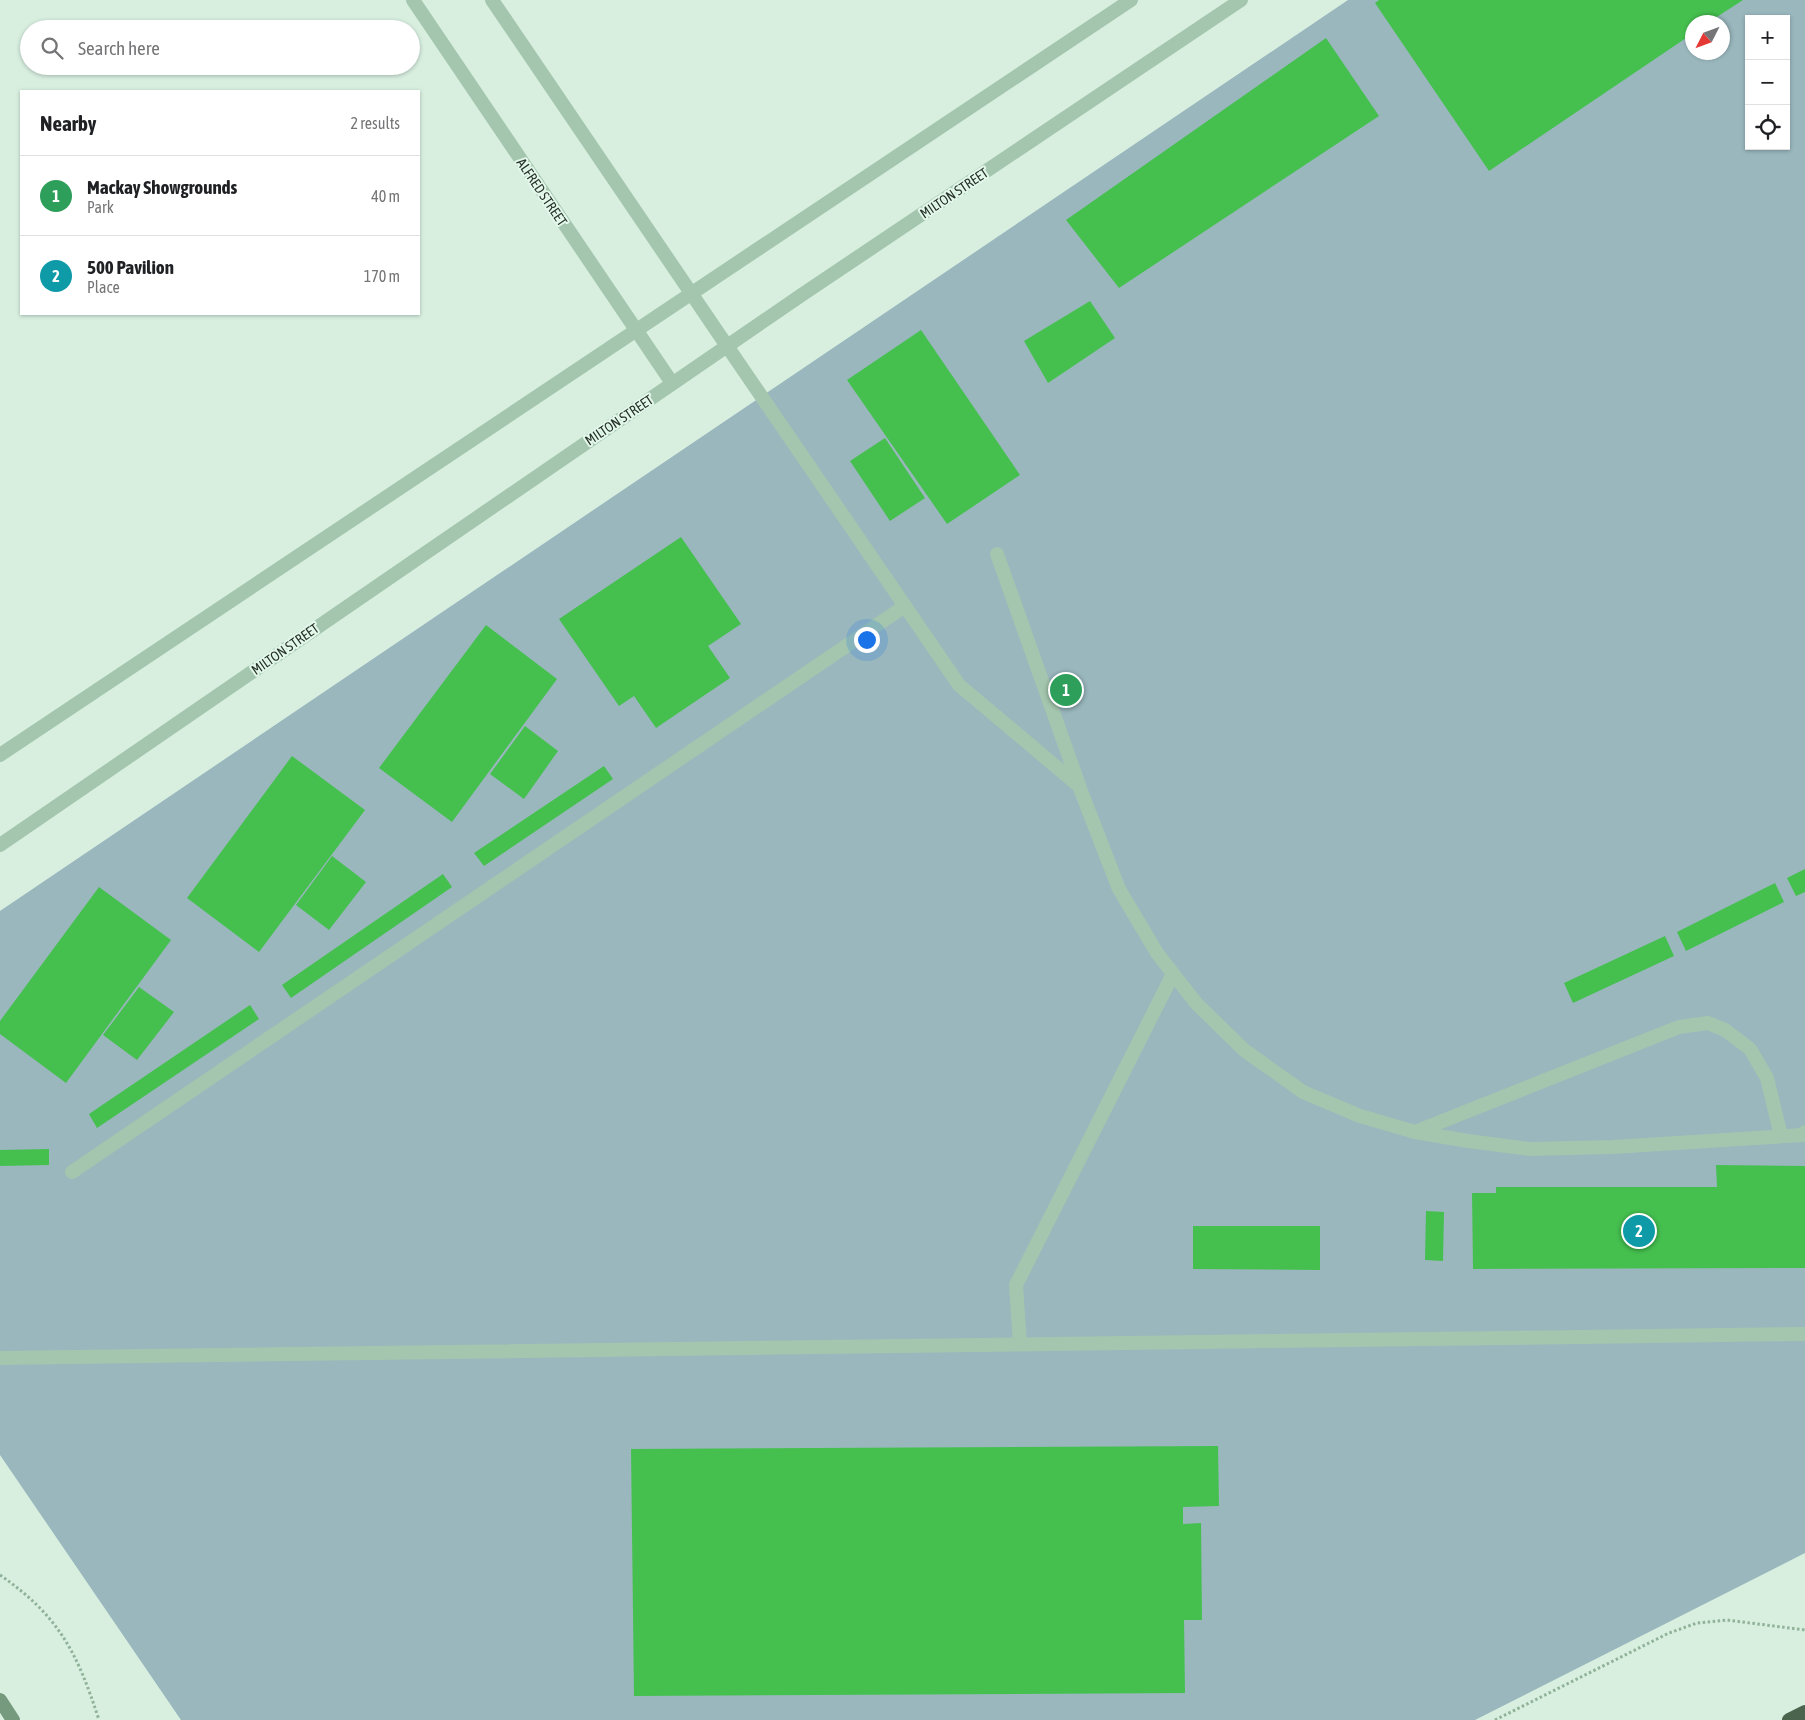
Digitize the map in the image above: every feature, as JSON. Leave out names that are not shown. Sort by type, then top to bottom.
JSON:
[{"type":"highway","points":[[1789,1720],[1805,1712]]},
{"type":"main road","points":[[0,1700],[13,1720]]},
{"type":"street","name":"ALFRED STREET","points":[[412,0],[672,383]]},
{"type":"street","points":[[492,0],[959,685],[1079,786]]},
{"type":"street","points":[[0,755],[1131,0]]},
{"type":"street","name":"MILTON STREET","points":[[0,845],[672,383],[1241,0]]},
{"type":"street","points":[[997,554],[1079,786],[1118,889],[1157,953],[1173,974],[1196,1003],[1244,1050],[1303,1092],[1360,1116],[1415,1132],[1530,1148],[1613,1147],[1804,1134]]},
{"type":"street","points":[[72,1172],[905,606]]},
{"type":"street","points":[[1020,1344],[1016,1285],[1173,974]]},
{"type":"street","points":[[1415,1132],[1679,1028],[1708,1023],[1725,1030],[1750,1049],[1767,1078],[1781,1136]]},
{"type":"street","points":[[0,1358],[1805,1334]]},
{"type":"path","points":[[0,1574],[27,1593],[53,1620],[67,1640],[88,1687],[99,1720]]},
{"type":"path","points":[[1494,1720],[1668,1633],[1697,1623],[1727,1620],[1805,1630]]},
{"type":"shaded area","points":[[1348,0],[1805,0],[1805,1553],[1475,1720],[181,1720],[0,1455],[0,911]]},
{"type":"building","points":[[1379,0],[1743,0],[1720,15],[1685,15],[1685,39],[1489,171],[1375,3]]},
{"type":"building","points":[[1326,38],[1379,116],[1119,288],[1066,220]]},
{"type":"building","points":[[1090,301],[1115,338],[1048,383],[1024,341]]},
{"type":"building","points":[[921,330],[1020,475],[947,524],[847,380]]},
{"type":"building","points":[[885,438],[925,498],[890,521],[850,461]]},
{"type":"building","points":[[681,537],[741,624],[708,646],[730,678],[656,728],[634,696],[619,706],[559,619]]},
{"type":"building","points":[[486,625],[557,679],[452,822],[379,768]]},
{"type":"building","points":[[525,726],[558,751],[524,799],[490,774]]},
{"type":"building","points":[[292,756],[365,810],[259,952],[187,898]]},
{"type":"building","points":[[604,766],[613,779],[484,866],[474,853]]},
{"type":"building","points":[[332,856],[366,882],[329,930],[296,905]]},
{"type":"building","points":[[1805,869],[1805,892],[1796,896],[1787,878]]},
{"type":"building","points":[[443,874],[452,887],[291,998],[282,985]]},
{"type":"building","points":[[1775,883],[1784,902],[1686,951],[1677,932]]},
{"type":"building","points":[[99,887],[171,940],[66,1083],[0,1034],[0,1021]]},
{"type":"building","points":[[1665,936],[1674,956],[1573,1003],[1564,983]]},
{"type":"building","points":[[139,987],[174,1012],[137,1060],[103,1035]]},
{"type":"building","points":[[250,1005],[259,1019],[97,1128],[89,1114]]},
{"type":"building","points":[[49,1149],[49,1165],[0,1166],[0,1150]]},
{"type":"building","points":[[1716,1165],[1805,1166],[1805,1268],[1473,1269],[1472,1193],[1496,1193],[1496,1187],[1717,1187]]},
{"type":"building","points":[[1426,1211],[1444,1212],[1443,1261],[1425,1260]]},
{"type":"building","points":[[1193,1226],[1320,1226],[1320,1270],[1193,1269]]},
{"type":"building","points":[[1218,1446],[1219,1506],[1183,1507],[1183,1524],[1201,1523],[1202,1620],[1184,1620],[1185,1693],[634,1696],[631,1449]]},
{"type":"place","name":"Mackay Showgrounds","points":[[1066,690]]},
{"type":"place","name":"500 Pavilion","points":[[1639,1231]]}]
